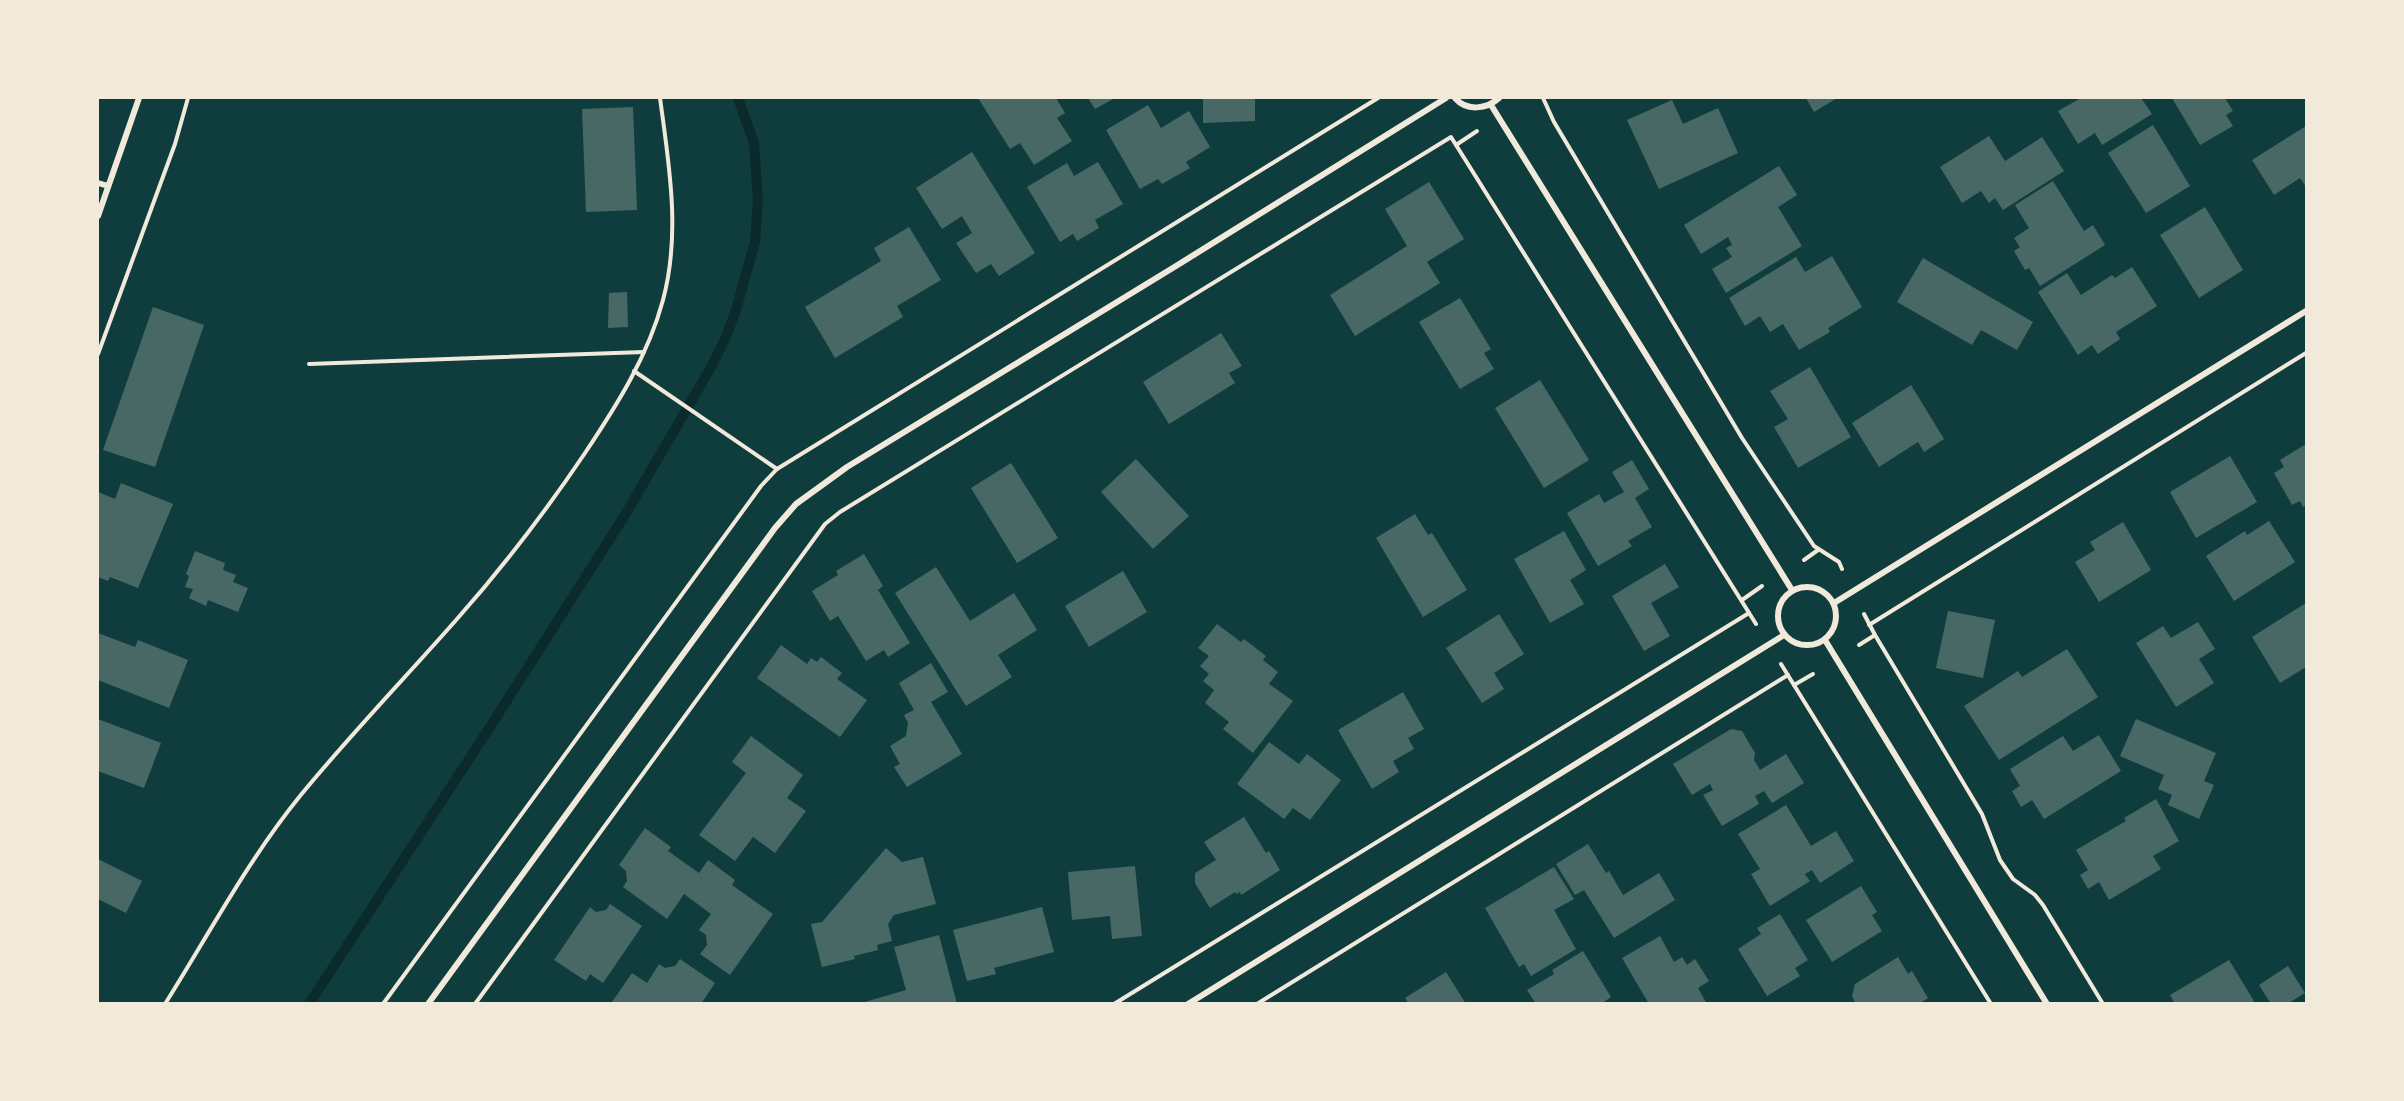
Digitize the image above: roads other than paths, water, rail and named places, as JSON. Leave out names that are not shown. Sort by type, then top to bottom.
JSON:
[{"type":"street","points":[[98,216],[139,98]]},
{"type":"street","points":[[428,1004],[775,528],[796,504],[847,467],[1446,98]]},
{"type":"street","points":[[1455,98],[1465,105],[1480,107],[1491,105],[1499,98]]},
{"type":"street","points":[[1491,105],[1792,590]]},
{"type":"street","points":[[98,183],[108,186]]},
{"type":"street","points":[[1834,603],[2307,311]]},
{"type":"street","points":[[1807,586],[1815,587],[1829,596],[1834,603],[1836,624],[1825,640],[1803,646],[1790,641],[1784,635],[1780,626],[1778,609],[1792,590],[1807,586]]},
{"type":"street","points":[[1188,1004],[1784,635]]},
{"type":"street","points":[[1825,640],[2047,1004]]},
{"type":"waterway","points":[[309,1004],[625,515],[710,369],[726,337],[755,242],[758,200],[754,143],[738,98]]}]
